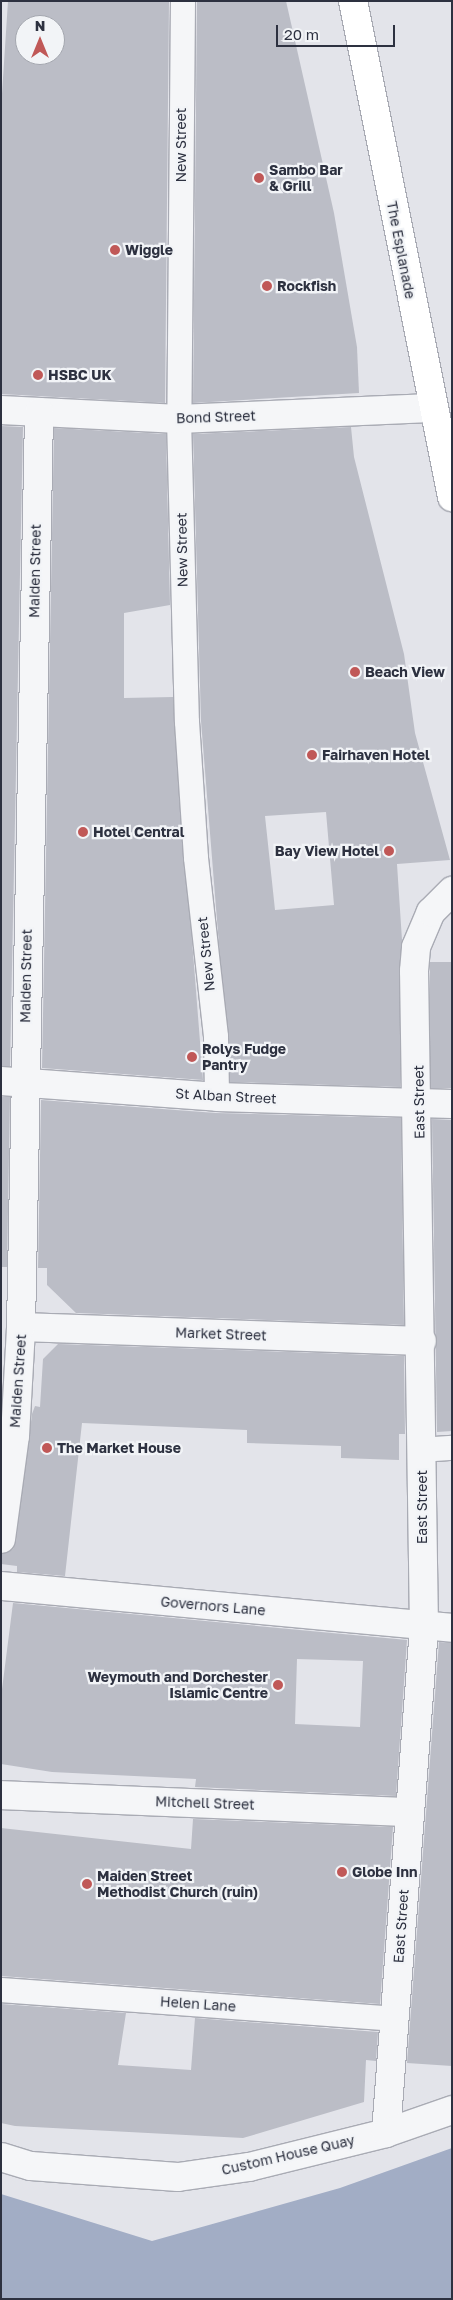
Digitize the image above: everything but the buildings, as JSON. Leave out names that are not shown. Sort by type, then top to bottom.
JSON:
[{"type":"street","name":"The Esplanade","points":[[353,1],[431,408],[452,497]]},
{"type":"street","name":"Bond Street","points":[[1,410],[179,419],[431,408]]},
{"type":"street","name":"Maiden Street","points":[[1,1539],[14,1436],[21,1327],[12,1082],[39,412]]},
{"type":"street","name":"East Street","points":[[386,2133],[424,1628],[421,1450],[420,1104],[416,947],[430,912],[452,891]]},
{"type":"street","name":"St Alban Street","points":[[12,1082],[217,1097],[452,1104]]},
{"type":"street","name":"Market Street","points":[[21,1327],[422,1341]]},
{"type":"street","name":"Governors Lane","points":[[1,1586],[424,1628],[452,1628]]},
{"type":"street","name":"Mitchell Street","points":[[1,1795],[409,1812]]},
{"type":"street","name":"Custom House Quay","points":[[1,2157],[31,2166],[178,2177],[250,2167],[386,2133],[452,2110]]},
{"type":"lane","name":"New Street","points":[[183,1],[179,419],[187,722],[196,858],[216,1037],[217,1097]]},
{"type":"lane","points":[[421,1450],[452,1448]]},
{"type":"lane","name":"Helen Lane","points":[[1,1990],[395,2019]]},
{"type":"water","points":[[452,2148],[452,2299],[1,2299],[1,2194],[152,2241],[340,2188]]},
{"type":"place","name":"Sambo Bar & Grill","points":[[259,178]]},
{"type":"place","name":"Wiggle","points":[[115,250]]},
{"type":"place","name":"Rockfish","points":[[267,286]]},
{"type":"place","name":"HSBC UK","points":[[38,375]]},
{"type":"place","name":"Beach View","points":[[355,672]]},
{"type":"place","name":"Fairhaven Hotel","points":[[312,755]]},
{"type":"place","name":"Hotel Central","points":[[83,832]]},
{"type":"place","name":"Bay View Hotel","points":[[389,851]]},
{"type":"place","name":"Rolys Fudge Pantry","points":[[192,1057]]},
{"type":"place","name":"The Market House","points":[[47,1448]]},
{"type":"place","name":"Weymouth and Dorchester Islamic Centre","points":[[278,1685]]},
{"type":"place","name":"Globe Inn","points":[[342,1872]]},
{"type":"place","name":"Maiden Street Methodist Church (ruin)","points":[[87,1884]]}]
